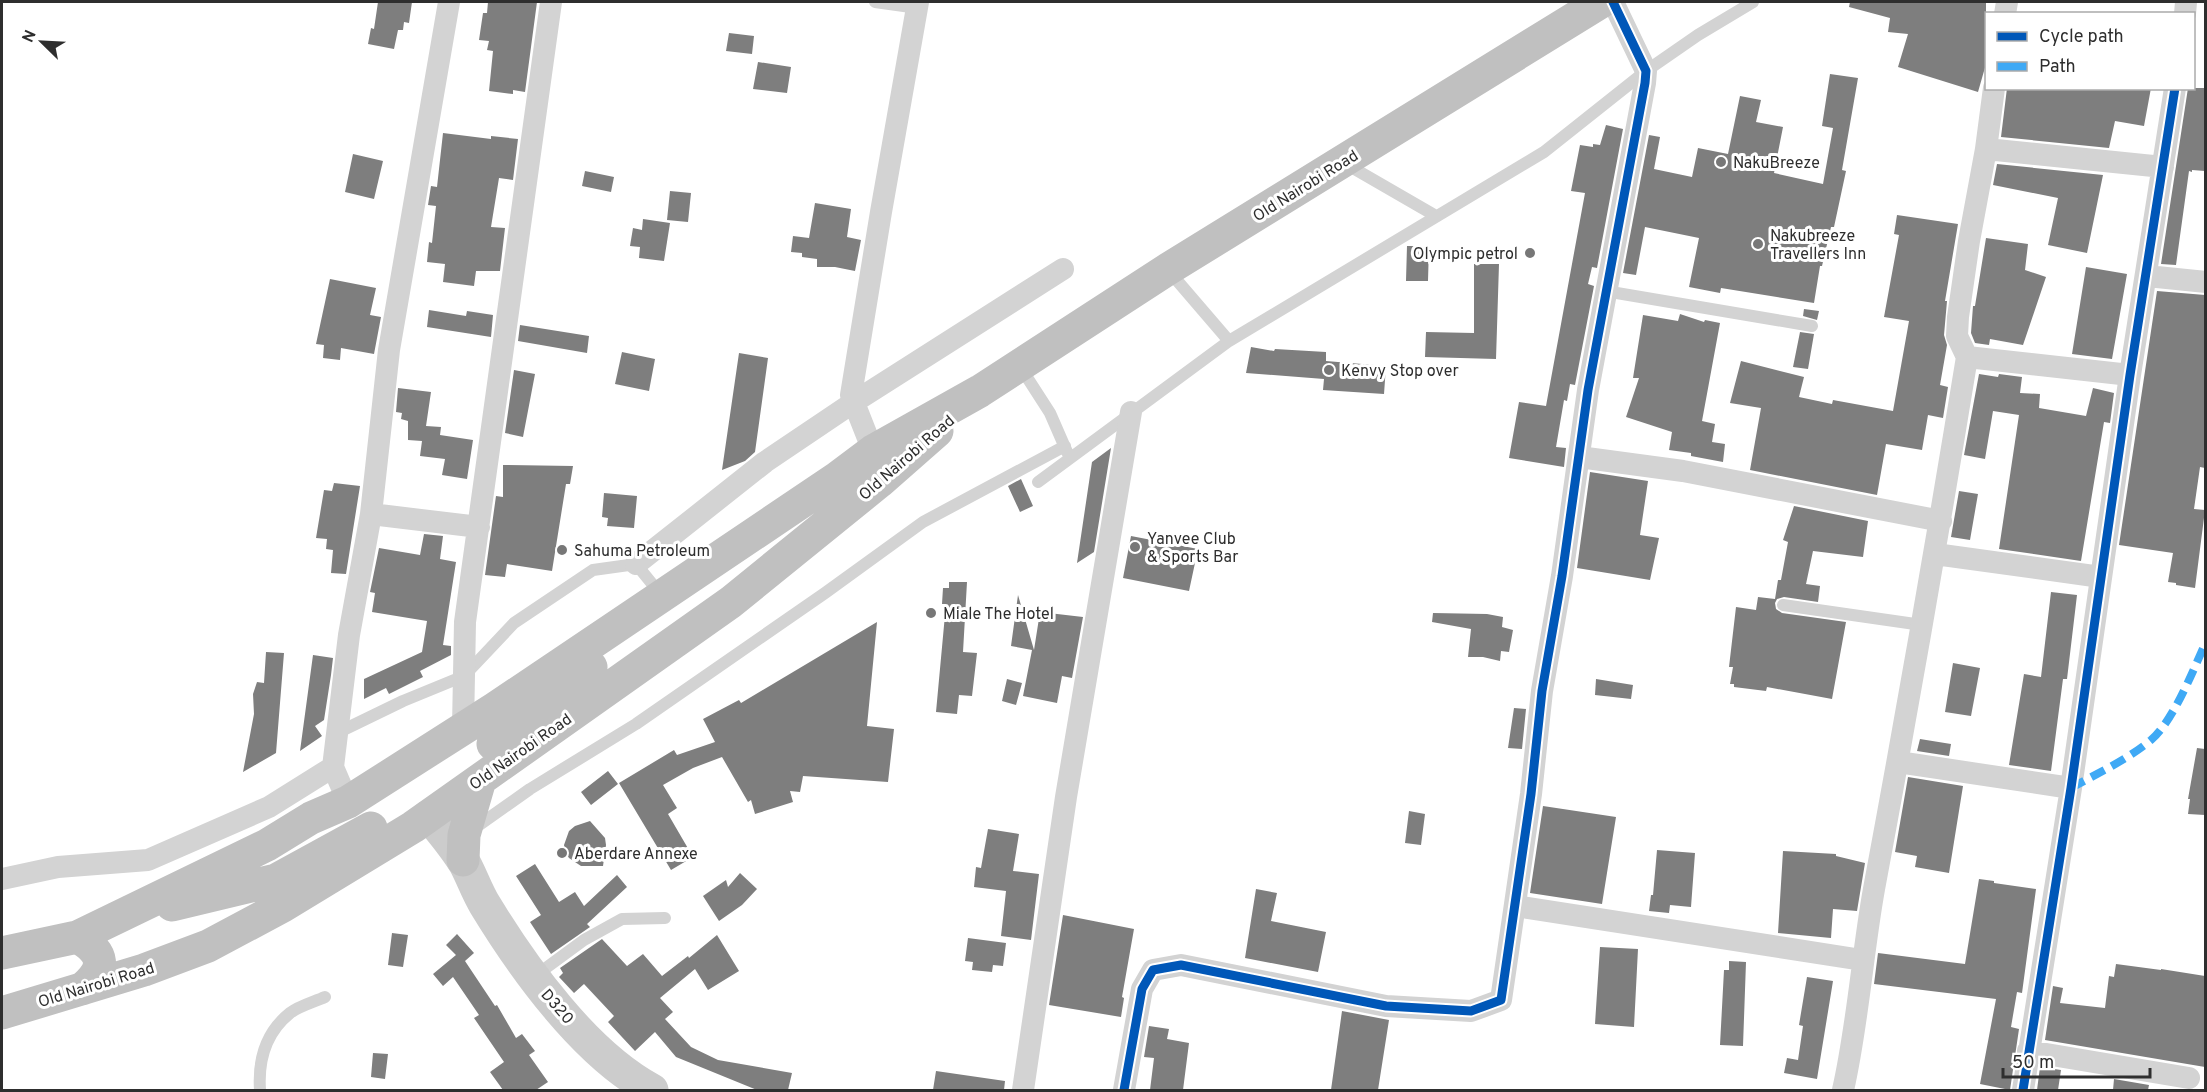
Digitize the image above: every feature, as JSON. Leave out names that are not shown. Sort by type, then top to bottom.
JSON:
[{"type":"highway","name":"Old Nairobi Road","points":[[2,953],[78,937],[267,845],[311,818],[348,802],[494,709],[873,452],[980,391],[1168,269],[1600,2]]},
{"type":"highway","name":"Old Nairobi Road","points":[[2,1013],[144,970],[208,946],[282,906],[418,817],[480,780],[731,602],[879,482],[980,391]]},
{"type":"highway","points":[[134,910],[182,904],[276,880],[392,816],[418,817],[436,785],[515,727],[618,645],[712,562]]},
{"type":"highway","points":[[464,848],[480,780]]},
{"type":"highway","points":[[78,937],[91,944],[100,958],[96,976],[82,988]]},
{"type":"street","points":[[348,802],[333,767],[349,635],[371,514],[389,350],[449,2]]},
{"type":"street","points":[[463,727],[465,622],[551,2]]},
{"type":"street","points":[[1124,1090],[1142,989],[1153,970],[1181,965],[1386,1006],[1471,1011],[1501,1000],[1531,794],[1542,691],[1588,390],[1646,71],[1613,2]]},
{"type":"street","points":[[873,452],[851,396],[880,212],[918,5]]},
{"type":"street","points":[[1843,1090],[1848,1070],[1862,960],[1941,521],[1967,357],[1957,336],[1958,318],[1994,90]]},
{"type":"street","points":[[2023,1090],[2071,788],[2130,375],[2175,90]]},
{"type":"street","points":[[1986,148],[2163,167]]},
{"type":"street","points":[[636,564],[765,462],[854,402],[1063,269]]},
{"type":"street","points":[[2147,276],[2205,282]]},
{"type":"street","points":[[1967,357],[2130,375]]},
{"type":"street","points":[[1023,1090],[1066,797],[1131,412]]},
{"type":"street","points":[[1579,457],[1683,471],[1941,521]]},
{"type":"street","points":[[371,514],[478,527]]},
{"type":"street","points":[[1935,554],[2101,577]]},
{"type":"street","points":[[1898,762],[2071,788]]},
{"type":"street","points":[[2,879],[58,867],[148,860],[269,807],[333,767]]},
{"type":"street","name":"D320","points":[[418,817],[464,848],[484,903],[534,977],[555,1005],[636,1087]]},
{"type":"street","name":"D320","points":[[418,817],[449,873],[484,903]]},
{"type":"street","points":[[1515,906],[1862,960]]},
{"type":"street","points":[[2028,1051],[2189,1078]]},
{"type":"lane","points":[[875,2],[918,5]]},
{"type":"lane","points":[[1038,482],[1229,341],[1544,152],[1646,71],[1698,35],[1753,2]]},
{"type":"lane","points":[[1342,162],[1436,216]]},
{"type":"lane","points":[[1168,269],[1229,341]]},
{"type":"lane","points":[[1605,291],[1812,326]]},
{"type":"lane","points":[[1020,366],[1050,413],[1070,458]]},
{"type":"lane","points":[[464,848],[530,789],[636,724],[923,522],[1065,446]]},
{"type":"lane","points":[[337,733],[403,701],[464,676],[514,623],[593,570],[636,564],[662,596]]},
{"type":"lane","points":[[1783,605],[1922,625]]},
{"type":"lane","points":[[534,977],[584,940],[622,919],[665,918]]},
{"type":"lane","points":[[260,1090],[261,1056],[271,1033],[291,1012],[325,997]]},
{"type":"building","points":[[378,2],[412,2],[409,23],[404,22],[403,30],[398,30],[394,49],[368,44],[371,28],[374,29]]},
{"type":"building","points":[[488,2],[537,2],[525,92],[513,90],[513,94],[489,91],[493,51],[487,50],[489,41],[479,40],[483,13],[487,13]]},
{"type":"building","points":[[1850,2],[1986,2],[1985,68],[1978,92],[1898,67],[1908,34],[1888,32],[1890,18],[1849,7]]},
{"type":"building","points":[[729,33],[754,36],[752,54],[726,51]]},
{"type":"building","points":[[758,62],[791,67],[787,93],[753,89]]},
{"type":"building","points":[[1830,74],[1858,78],[1842,170],[1846,171],[1834,227],[1831,227],[1822,266],[1820,266],[1814,303],[1721,288],[1720,293],[1689,287],[1699,238],[1645,227],[1636,275],[1623,273],[1649,135],[1660,137],[1654,169],[1692,177],[1698,148],[1728,154],[1740,96],[1761,100],[1756,122],[1783,127],[1774,173],[1823,184],[1833,128],[1822,126]]},
{"type":"building","points":[[2205,88],[2205,171],[2189,171],[2176,265],[2161,264],[2188,90]]},
{"type":"building","points":[[2007,90],[2151,90],[2144,126],[2115,121],[2109,148],[2001,137]]},
{"type":"building","points":[[1606,125],[1623,129],[1597,268],[1592,267],[1588,284],[1594,286],[1575,385],[1570,384],[1567,401],[1564,400],[1556,447],[1566,448],[1564,467],[1509,458],[1519,402],[1546,406],[1585,193],[1571,191],[1580,145],[1593,147],[1593,144],[1600,145]]},
{"type":"building","points":[[443,133],[491,139],[491,136],[518,139],[513,180],[499,178],[491,227],[505,228],[500,271],[476,271],[474,286],[443,282],[445,264],[427,262],[429,242],[432,243],[436,206],[428,205],[431,186],[437,187]]},
{"type":"building","points":[[353,154],[383,161],[374,199],[345,192]]},
{"type":"building","points":[[1997,164],[2103,175],[2087,253],[2048,245],[2058,198],[1993,185]]},
{"type":"building","points":[[585,171],[614,177],[611,192],[582,186]]},
{"type":"building","points":[[670,191],[691,193],[688,222],[667,220]]},
{"type":"building","points":[[815,203],[851,209],[847,237],[861,240],[855,271],[835,267],[817,267],[817,259],[802,257],[802,253],[791,252],[793,236],[809,238]]},
{"type":"building","points":[[1897,215],[1958,224],[1945,301],[1947,301],[1944,335],[1947,345],[1940,385],[1948,387],[1943,418],[1928,415],[1922,450],[1886,444],[1877,495],[1750,470],[1761,408],[1730,403],[1741,361],[1804,377],[1799,397],[1832,404],[1833,400],[1893,411],[1909,321],[1884,317],[1899,235],[1894,234]]},
{"type":"building","points":[[643,219],[670,223],[664,261],[639,258],[640,247],[630,246],[633,228],[642,230]]},
{"type":"building","points":[[1986,238],[2028,244],[2025,270],[2046,277],[2023,345],[1990,339],[1989,345],[1975,343],[1971,333],[1973,306],[1975,306]]},
{"type":"building","points":[[1407,246],[1429,246],[1428,281],[1406,281]]},
{"type":"building","points":[[1474,264],[1499,264],[1496,359],[1425,357],[1426,332],[1474,333]]},
{"type":"building","points":[[2086,267],[2127,274],[2112,359],[2072,354]]},
{"type":"building","points":[[330,279],[376,288],[370,315],[381,317],[374,354],[341,348],[340,360],[323,358],[324,345],[316,344]]},
{"type":"building","points":[[2157,291],[2205,295],[2205,468],[2200,467],[2194,509],[2205,510],[2195,588],[2168,582],[2173,553],[2119,545]]},
{"type":"building","points":[[1804,309],[1819,311],[1817,320],[1803,316]]},
{"type":"building","points":[[429,310],[466,316],[467,311],[493,315],[491,337],[427,327]]},
{"type":"building","points":[[1680,314],[1704,322],[1705,320],[1720,323],[1702,421],[1715,424],[1712,442],[1725,444],[1723,462],[1691,456],[1691,453],[1669,450],[1672,432],[1626,417],[1639,378],[1633,378],[1643,315],[1678,321]]},
{"type":"building","points":[[520,325],[589,336],[587,353],[518,341]]},
{"type":"building","points":[[1800,332],[1814,334],[1808,369],[1793,367]]},
{"type":"building","name":"Kenvy Stop over","points":[[1251,347],[1274,351],[1275,349],[1326,352],[1326,361],[1386,366],[1384,394],[1323,390],[1324,379],[1246,373]]},
{"type":"building","points":[[622,352],[655,359],[649,391],[615,384]]},
{"type":"building","points":[[739,353],[768,358],[755,452],[745,461],[722,470]]},
{"type":"building","points":[[514,370],[535,374],[523,437],[505,433]]},
{"type":"building","points":[[1979,374],[2022,377],[2020,393],[2040,394],[2039,408],[2086,416],[2093,388],[2114,393],[2110,423],[2104,422],[2081,561],[1999,549],[2019,415],[1993,411],[1985,459],[1964,455]]},
{"type":"building","points":[[398,388],[431,392],[426,426],[441,427],[440,435],[473,440],[467,479],[442,475],[445,459],[420,456],[422,441],[408,440],[408,421],[401,419],[402,413],[396,412]]},
{"type":"building","points":[[1111,448],[1094,552],[1077,563],[1092,462]]},
{"type":"building","points":[[503,465],[573,466],[570,484],[566,484],[552,571],[507,564],[505,577],[485,575],[496,496],[503,497]]},
{"type":"building","points":[[1590,472],[1648,481],[1640,535],[1659,538],[1650,580],[1577,568]]},
{"type":"building","points":[[1021,479],[1033,506],[1020,512],[1008,486]]},
{"type":"building","points":[[334,483],[360,486],[346,574],[331,573],[333,550],[326,549],[327,539],[316,538],[324,490],[332,491]]},
{"type":"building","points":[[1959,491],[1978,494],[1970,540],[1951,537]]},
{"type":"building","points":[[604,493],[637,496],[634,528],[607,526],[608,518],[602,517]]},
{"type":"building","points":[[1794,506],[1868,521],[1863,557],[1813,551],[1806,584],[1820,586],[1818,602],[1784,597],[1777,599],[1775,603],[1776,609],[1782,613],[1846,622],[1832,699],[1767,687],[1766,691],[1734,687],[1734,684],[1730,684],[1733,667],[1729,667],[1736,607],[1756,610],[1758,597],[1775,599],[1788,542],[1783,540]]},
{"type":"building","points":[[424,534],[443,536],[440,559],[456,562],[443,645],[451,646],[451,655],[420,671],[423,677],[389,694],[386,688],[364,699],[364,679],[422,652],[427,621],[372,612],[375,593],[370,592],[379,548],[420,555]]},
{"type":"building","points":[[1131,536],[1198,549],[1189,591],[1123,578]]},
{"type":"building","points":[[949,582],[967,582],[963,652],[977,653],[972,696],[959,695],[957,714],[936,712],[946,604],[942,604],[943,588],[949,588]]},
{"type":"building","points":[[2051,592],[2077,595],[2067,679],[2063,679],[2051,771],[2009,765],[2024,674],[2041,677]]},
{"type":"building","points":[[1018,595],[1034,650],[1040,612],[1083,617],[1072,678],[1062,676],[1057,703],[1023,696],[1032,650],[1011,646]]},
{"type":"building","points":[[1433,613],[1487,614],[1503,617],[1502,627],[1513,630],[1509,652],[1501,651],[1500,661],[1483,657],[1468,657],[1471,629],[1432,622]]},
{"type":"building","points":[[877,622],[867,726],[894,729],[888,782],[803,776],[800,792],[790,791],[793,802],[755,814],[751,800],[748,802],[722,757],[693,768],[663,785],[677,808],[668,814],[693,857],[671,870],[619,783],[674,750],[677,755],[715,742],[703,719],[739,700],[741,703]]},
{"type":"building","points":[[266,652],[284,653],[276,753],[243,772],[254,714],[253,694],[257,682],[264,683]]},
{"type":"building","points":[[313,655],[333,658],[331,675],[324,720],[315,726],[322,736],[300,751]]},
{"type":"building","points":[[1953,663],[1980,668],[1971,716],[1945,712]]},
{"type":"building","points":[[1007,679],[1022,683],[1016,705],[1002,701]]},
{"type":"building","points":[[1596,679],[1633,685],[1631,699],[1595,695]]},
{"type":"building","points":[[1514,708],[1526,709],[1522,749],[1508,748]]},
{"type":"building","points":[[1920,739],[1951,744],[1949,756],[1917,751]]},
{"type":"building","points":[[2197,748],[2205,749],[2205,815],[2188,814],[2190,799],[2188,799]]},
{"type":"building","points":[[608,771],[618,784],[591,805],[581,792]]},
{"type":"building","points":[[1908,777],[1963,786],[1949,873],[1915,867],[1917,856],[1895,852]]},
{"type":"building","points":[[1543,806],[1616,817],[1602,904],[1530,893]]},
{"type":"building","points":[[1409,811],[1425,814],[1421,845],[1405,843]]},
{"type":"building","points":[[590,821],[605,838],[603,866],[581,866],[569,858],[565,852],[564,845],[569,831],[575,826]]},
{"type":"building","points":[[988,829],[1019,834],[1013,871],[1039,874],[1031,940],[1001,936],[1006,891],[974,887],[976,867],[981,868]]},
{"type":"building","points":[[1657,850],[1695,853],[1691,907],[1670,905],[1669,913],[1649,911],[1651,895],[1653,895]]},
{"type":"building","points":[[1783,851],[1836,854],[1836,856],[1865,863],[1857,911],[1833,909],[1831,938],[1778,933]]},
{"type":"building","points":[[535,864],[559,902],[575,892],[584,906],[617,875],[627,887],[587,924],[590,927],[551,954],[530,922],[541,915],[516,876]]},
{"type":"building","points":[[740,873],[757,889],[742,905],[719,921],[703,896],[726,880],[728,887]]},
{"type":"building","points":[[1979,879],[2036,889],[2022,993],[2017,992],[2011,1027],[2019,1029],[2010,1090],[1980,1084],[1996,999],[1874,984],[1878,953],[1965,964]]},
{"type":"building","points":[[1256,889],[1277,893],[1271,921],[1326,932],[1318,972],[1245,958]]},
{"type":"building","points":[[1063,915],[1134,929],[1122,997],[1124,998],[1121,1017],[1049,1005]]},
{"type":"building","points":[[392,933],[408,935],[403,967],[388,965]]},
{"type":"building","points":[[457,934],[474,953],[465,961],[495,1006],[497,1005],[516,1038],[522,1034],[535,1051],[529,1055],[548,1082],[536,1090],[503,1090],[490,1072],[504,1062],[474,1018],[479,1015],[453,977],[443,986],[433,974],[456,955],[446,945]]},
{"type":"building","points":[[717,935],[739,971],[708,990],[695,969],[660,998],[673,1012],[665,1019],[691,1047],[718,1060],[792,1073],[788,1090],[757,1090],[676,1057],[655,1032],[635,1051],[608,1022],[614,1016],[584,984],[574,993],[559,977],[563,973],[560,968],[602,939],[627,966],[643,954],[662,976]]},
{"type":"building","points":[[968,938],[1006,943],[1003,966],[993,965],[992,972],[972,970],[973,962],[965,961]]},
{"type":"building","points":[[1600,947],[1638,949],[1634,1027],[1595,1024]]},
{"type":"building","points":[[1729,961],[1746,962],[1743,1046],[1720,1045],[1724,970],[1729,970]]},
{"type":"building","points":[[2116,964],[2205,976],[2205,1067],[2045,1040],[2053,986],[2063,988],[2060,1003],[2105,1008],[2109,976],[2114,977]]},
{"type":"building","points":[[1807,977],[1833,981],[1817,1079],[1784,1073],[1787,1058],[1798,1060],[1803,1026],[1799,1025]]},
{"type":"building","points":[[1342,1011],[1389,1020],[1378,1090],[1331,1090]]},
{"type":"building","points":[[1149,1026],[1169,1029],[1167,1039],[1189,1043],[1183,1090],[1150,1090],[1154,1058],[1144,1057]]},
{"type":"building","points":[[373,1053],[388,1054],[385,1079],[371,1077]]},
{"type":"building","points":[[2040,1067],[2061,1070],[2058,1090],[2037,1090]]},
{"type":"building","points":[[936,1071],[1005,1081],[1004,1090],[933,1090]]},
{"type":"building","points":[[2114,1079],[2149,1085],[2148,1090],[2113,1090]]},
{"type":"marked path","points":[[2071,788],[2112,766],[2151,740],[2167,720],[2182,694],[2206,642]]},
{"type":"cycle path","points":[[1124,1090],[1142,989],[1153,970],[1181,965],[1386,1006],[1471,1011],[1501,1000],[1531,794],[1542,691],[1562,576],[1588,390],[1645,83],[1646,71],[1613,2]]},
{"type":"cycle path","points":[[2023,1090],[2071,788],[2130,375],[2175,90]]},
{"type":"place","name":"NakuBreeze","points":[[1721,162]]},
{"type":"place","name":"Nakubreeze Travellers Inn","points":[[1758,244]]},
{"type":"place","name":"Olympic petrol","points":[[1530,253]]},
{"type":"place","name":"Kenvy Stop over","points":[[1329,370]]},
{"type":"place","name":"Yanvee Club & Sports Bar","points":[[1135,547]]},
{"type":"place","name":"Sahuma Petroleum","points":[[562,550]]},
{"type":"place","name":"Miale The Hotel","points":[[931,613]]},
{"type":"place","name":"Aberdare Annexe","points":[[562,853]]}]
